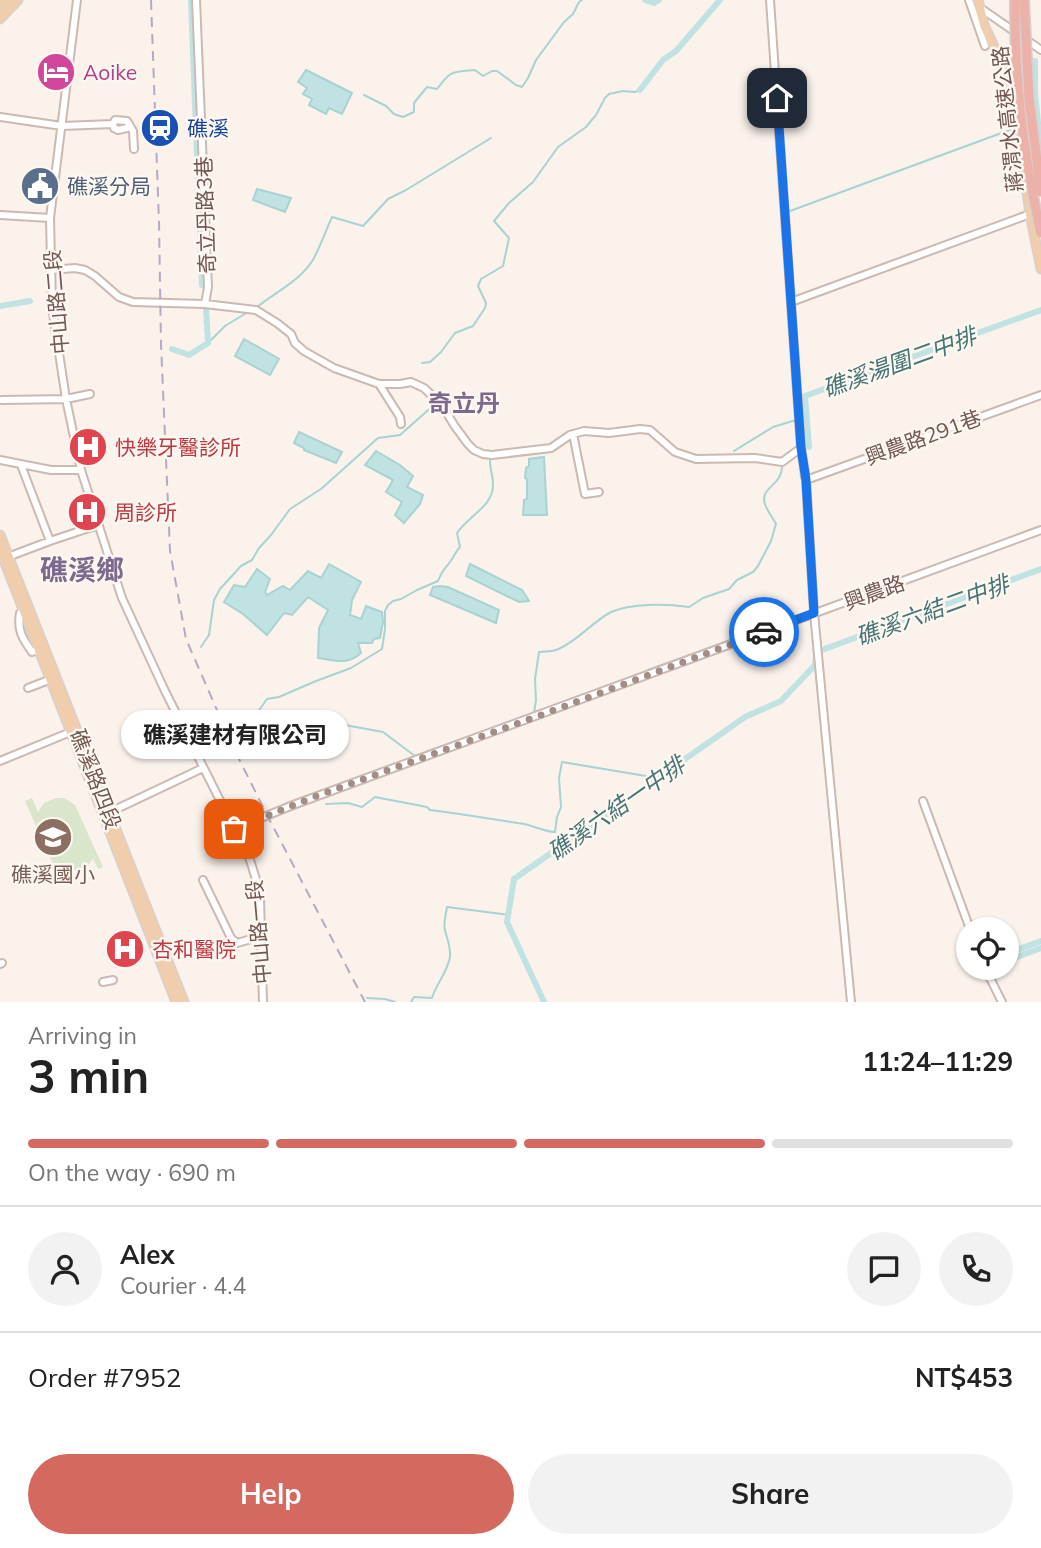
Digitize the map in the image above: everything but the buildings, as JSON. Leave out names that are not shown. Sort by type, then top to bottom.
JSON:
[{"type":"highway","name":"蔣渭水高速公路","points":[[1015,0],[1020,100],[1033,196],[1041,233]]},
{"type":"highway","name":"蔣渭水高速公路","points":[[1024,0],[1029,99],[1041,192]]},
{"type":"main road","points":[[0,7],[7,0]]},
{"type":"main road","points":[[0,19],[18,0]]},
{"type":"main road","points":[[978,4],[1014,97],[1030,214],[1041,269]]},
{"type":"main road","name":"礁溪路四段","points":[[0,535],[3,556],[74,730],[176,1002]]},
{"type":"main road","name":"礁溪路四段","points":[[106,814],[184,1002]]},
{"type":"street","name":"中山路二段","points":[[77,0],[50,218],[52,307],[66,399],[81,470],[122,598]]},
{"type":"street","name":"奇立丹路3巷","points":[[196,0],[208,287],[205,304]]},
{"type":"street","points":[[770,0],[814,613],[852,1002]]},
{"type":"street","points":[[969,0],[985,46]]},
{"type":"street","points":[[978,4],[1041,50]]},
{"type":"street","points":[[0,117],[62,126],[113,124],[118,130],[127,128],[129,124],[133,131],[134,149]]},
{"type":"street","points":[[792,302],[1041,210]]},
{"type":"street","points":[[0,220],[0,215],[50,218]]},
{"type":"street","points":[[50,270],[85,270],[119,297],[133,302],[205,304],[256,310],[291,334],[304,351],[334,368],[379,384],[411,382],[424,388],[442,405],[468,444],[483,454],[551,448],[573,434],[584,431],[609,433],[640,429],[650,430],[675,452],[696,459],[745,458],[782,462],[801,448]]},
{"type":"street","points":[[379,384],[400,417],[401,424]]},
{"type":"street","points":[[2,400],[66,399],[90,394]]},
{"type":"street","name":"興農路291巷","points":[[806,480],[1041,395]]},
{"type":"street","points":[[573,434],[585,494],[600,492]]},
{"type":"street","points":[[0,460],[51,470],[81,470]]},
{"type":"street","points":[[21,465],[50,541]]},
{"type":"street","points":[[3,556],[97,525]]},
{"type":"street","name":"興農路","points":[[234,829],[314,797],[1041,530]]},
{"type":"street","name":"中山路一段","points":[[122,598],[250,860],[259,889],[263,1002]]},
{"type":"street","points":[[26,609],[20,612],[18,624],[23,639],[32,652],[41,649]]},
{"type":"street","points":[[20,630],[32,626]]},
{"type":"street","points":[[29,688],[53,678]]},
{"type":"street","points":[[0,761],[74,730]]},
{"type":"street","points":[[106,814],[204,768]]},
{"type":"street","points":[[923,801],[966,917]]},
{"type":"street","points":[[203,880],[231,938],[237,943],[262,936]]},
{"type":"street","points":[[103,982],[113,980]]},
{"type":"street","points":[[991,980],[1002,1002]]},
{"type":"green space","points":[[32,798],[38,812],[44,803],[56,798],[64,798],[75,805],[103,867],[98,869],[93,858],[82,869],[65,870],[70,882],[62,885],[25,801]]},
{"type":"water","points":[[306,70],[352,93],[342,114],[329,108],[326,114],[309,105],[312,99],[303,94],[307,88],[298,82]]},
{"type":"water","points":[[257,189],[291,198],[285,212],[253,200]]},
{"type":"water","points":[[244,339],[279,359],[270,375],[235,356]]},
{"type":"water","points":[[299,432],[342,452],[336,463],[294,443]]},
{"type":"water","points":[[376,451],[413,476],[407,487],[423,495],[420,504],[404,523],[395,515],[402,502],[386,492],[393,480],[365,465]]},
{"type":"water","points":[[544,457],[547,515],[523,515],[524,500],[527,499],[525,478],[529,459]]},
{"type":"water","points":[[329,564],[361,582],[352,600],[350,615],[361,619],[366,606],[382,612],[380,638],[374,639],[372,643],[358,643],[361,653],[351,660],[318,658],[319,628],[328,610],[308,597],[292,615],[284,613],[267,635],[224,602],[234,585],[245,587],[257,569],[270,579],[265,592],[267,595],[283,586],[290,590],[308,571],[321,578]]},
{"type":"water","points":[[470,564],[522,590],[529,601],[519,602],[466,576]]},
{"type":"water","points":[[440,586],[499,610],[496,623],[430,595],[433,587]]},
{"type":"waterway","points":[[191,0],[202,285]]},
{"type":"waterway","points":[[364,95],[403,117],[414,112],[414,103],[427,87],[437,89],[449,75],[457,72],[475,70],[483,76],[497,71],[522,87],[536,60],[582,0]]},
{"type":"waterway","points":[[645,0],[654,3],[659,0]]},
{"type":"waterway","points":[[640,90],[663,60],[676,51],[720,0]]},
{"type":"waterway","points":[[1035,61],[1035,93],[1041,151]]},
{"type":"waterway","points":[[422,363],[430,362],[455,333],[473,326],[485,308],[486,303],[478,286],[481,279],[503,266],[509,238],[494,221],[509,203],[533,182],[558,147],[586,127],[609,94],[640,90]]},
{"type":"waterway","points":[[790,211],[1015,128]]},
{"type":"waterway","points":[[256,308],[295,280],[309,266],[332,217],[363,226],[388,199],[491,138]]},
{"type":"waterway","points":[[0,306],[30,301]]},
{"type":"waterway","points":[[172,349],[189,355],[208,343],[206,308]]},
{"type":"waterway","name":"礁溪湯圍二中排","points":[[809,447],[805,396],[1041,310]]},
{"type":"waterway","points":[[208,343],[225,326],[248,312]]},
{"type":"waterway","points":[[201,647],[209,635],[214,600],[220,589],[241,566],[252,560],[290,509],[321,489],[378,438],[400,435],[435,404]]},
{"type":"waterway","points":[[734,451],[773,427],[796,420]]},
{"type":"waterway","points":[[228,714],[257,713],[267,699],[279,697],[351,668],[382,649],[385,611],[388,605],[438,581],[460,547],[457,533],[489,499],[493,484],[490,461]]},
{"type":"waterway","points":[[800,463],[801,478]]},
{"type":"waterway","points":[[314,740],[323,721],[383,732],[415,756],[534,713],[539,652],[554,651],[564,646],[597,621],[619,609],[660,605],[689,607],[703,598],[729,589],[737,580],[753,572],[771,541],[776,524],[764,498],[779,478],[782,465]]},
{"type":"waterway","name":"礁溪六結二中排","points":[[822,650],[1041,569]]},
{"type":"waterway","points":[[648,670],[759,630]]},
{"type":"waterway","name":"礁溪六結一中排","points":[[544,1002],[507,922],[514,879],[745,717],[781,701],[815,665],[816,657]]},
{"type":"waterway","points":[[815,665],[824,750]]},
{"type":"waterway","points":[[535,712],[573,699]]},
{"type":"waterway","points":[[326,804],[348,803],[362,807],[375,797],[427,807],[430,810],[524,824],[555,832],[561,807],[559,778],[562,762],[658,778]]},
{"type":"waterway","points":[[411,1002],[414,997],[432,998],[446,968],[450,957],[444,927],[447,907],[510,915]]},
{"type":"waterway","points":[[1019,949],[1041,941]]},
{"type":"waterway","points":[[1019,956],[1041,948]]},
{"type":"waterway","points":[[845,972],[848,1002]]},
{"type":"waterway","points":[[367,998],[395,1002]]},
{"type":"railway","points":[[151,0],[170,551],[186,639],[234,749],[365,1002]]},
{"type":"way so far","points":[[234,829],[314,797],[764,632]]},
{"type":"place","name":"Aoike","points":[[56,72]]},
{"type":"place","name":"礁溪","points":[[160,128]]},
{"type":"place","name":"礁溪分局","points":[[40,186]]},
{"type":"place","name":"快樂牙醫診所","points":[[88,447]]},
{"type":"place","name":"周診所","points":[[87,512]]},
{"type":"place","name":"礁溪建材有限公司","points":[[234,829]]},
{"type":"place","name":"礁溪國小","points":[[53,837]]},
{"type":"place","name":"杏和醫院","points":[[125,949]]},
{"type":"district","name":"奇立丹","points":[[464,403]]},
{"type":"district","name":"礁溪鄉","points":[[82,569]]},
{"type":"route","points":[[764,632],[814,613],[777,98]]}]
